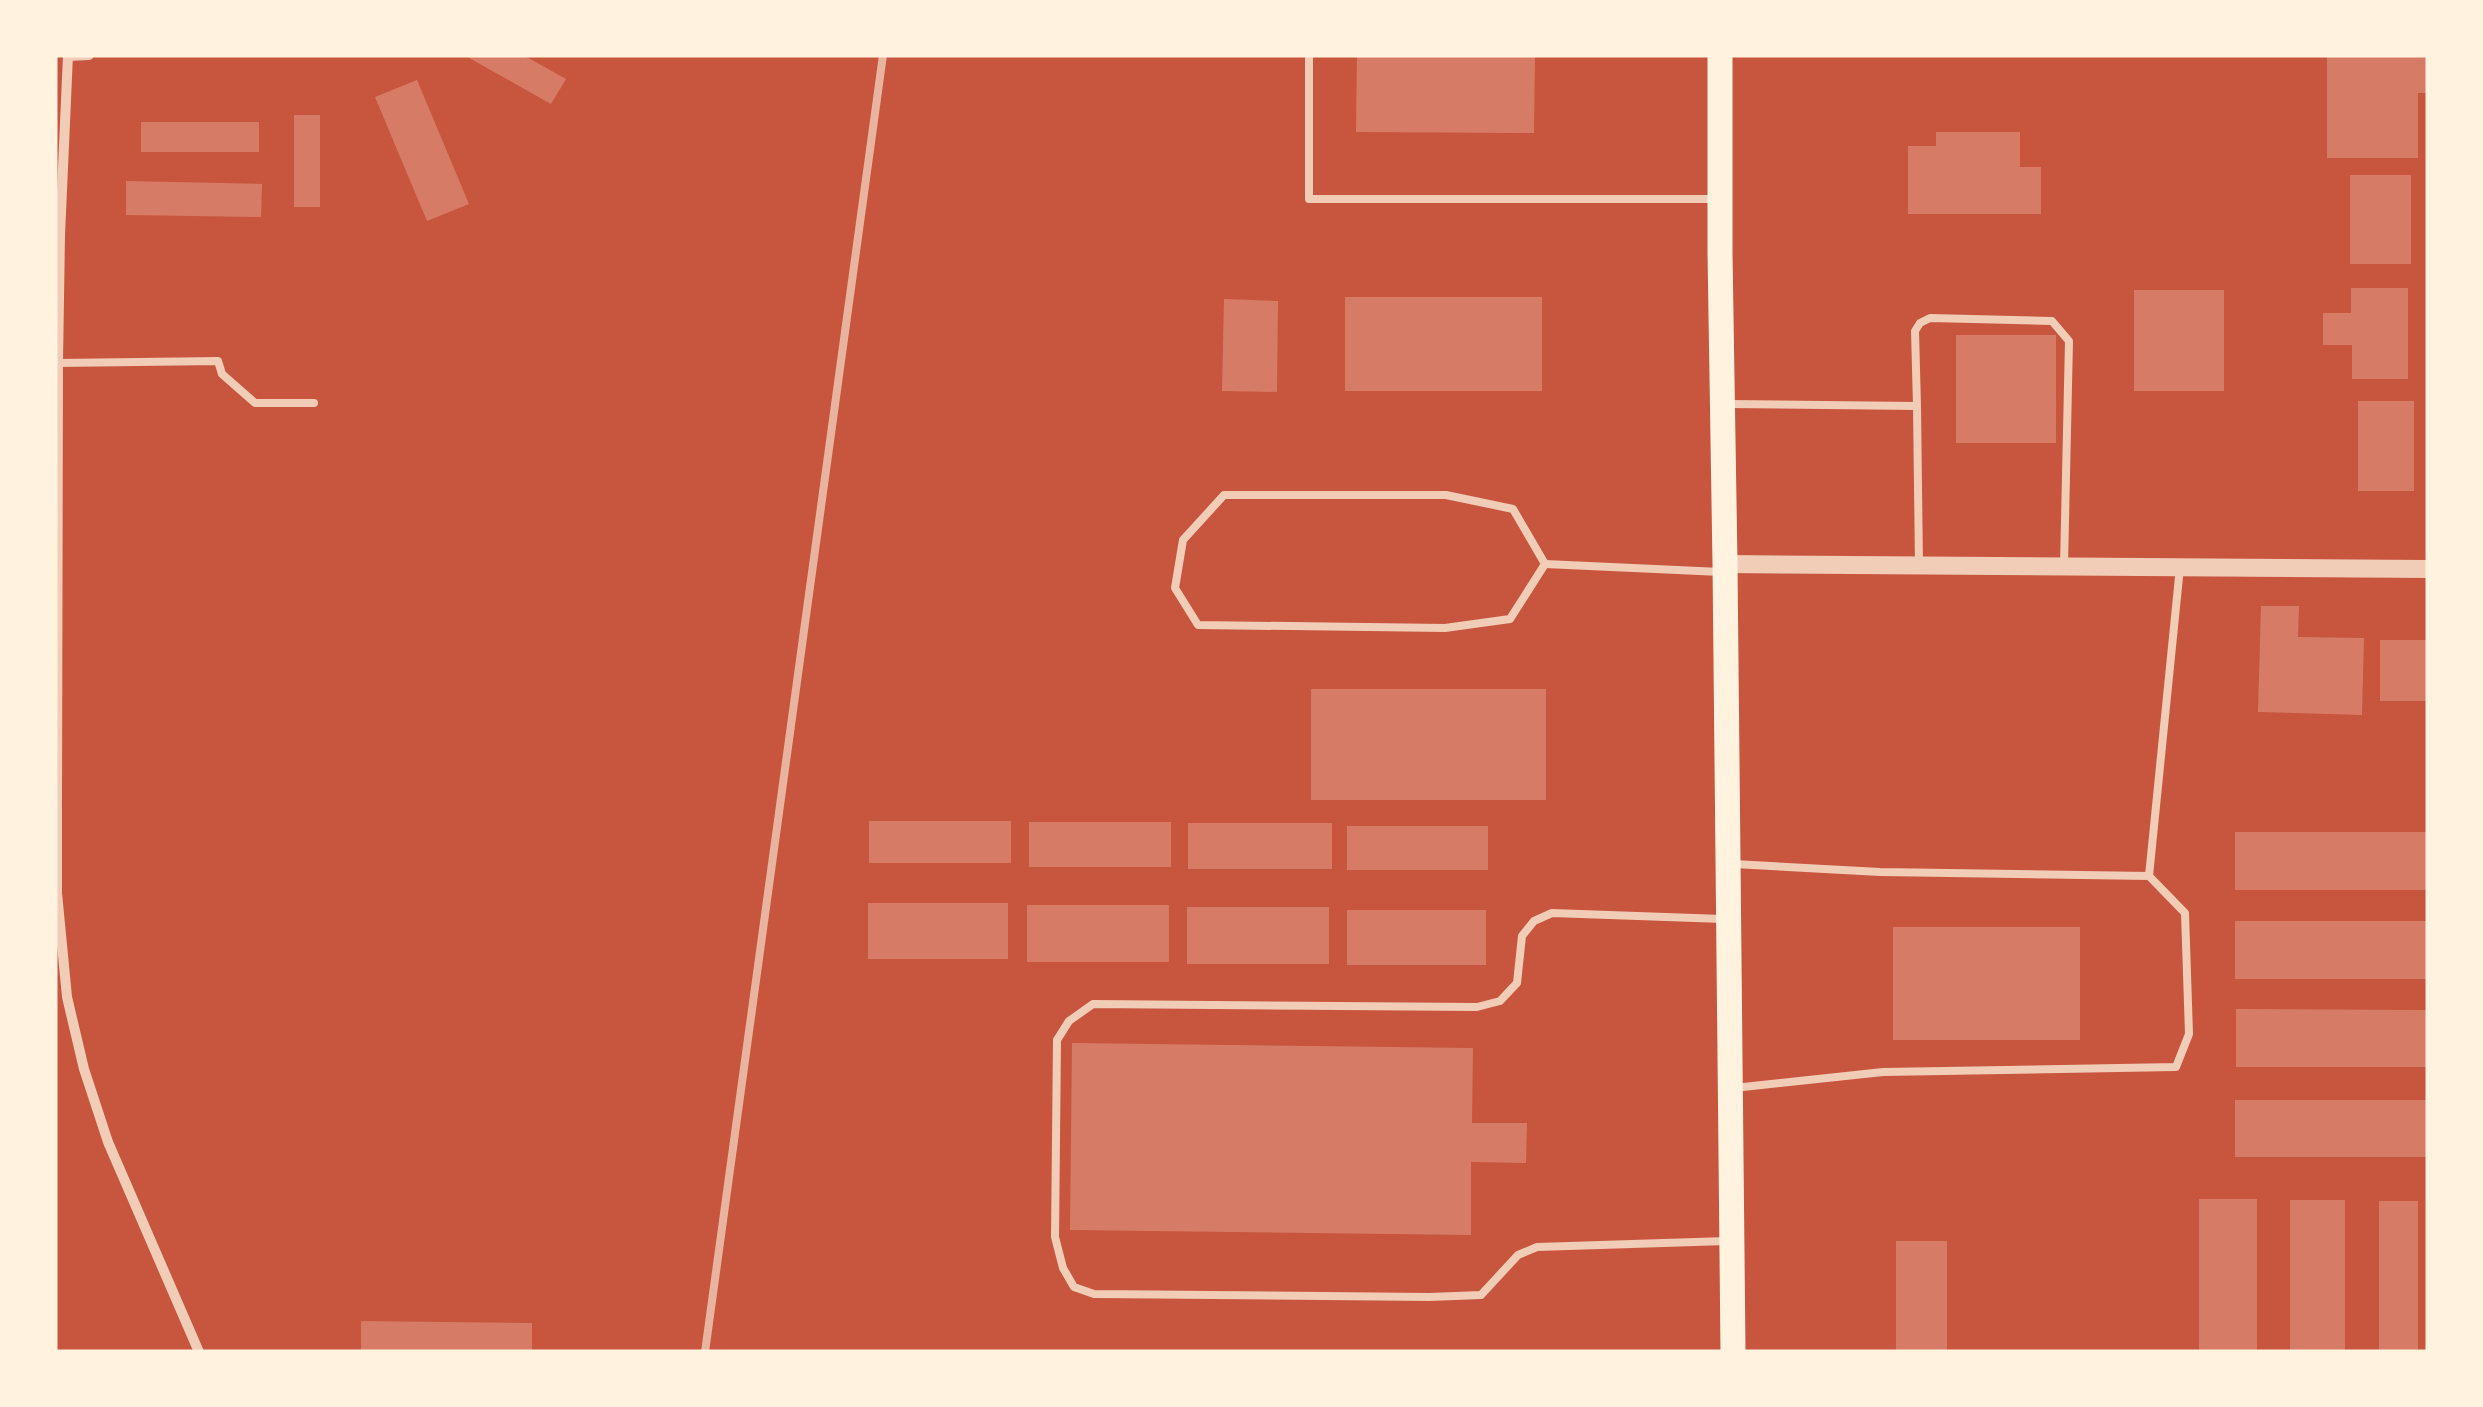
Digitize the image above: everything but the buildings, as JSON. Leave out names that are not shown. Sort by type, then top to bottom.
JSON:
[{"type":"main road","points":[[1720,55],[1733,1352]]},
{"type":"street","points":[[88,55],[68,56],[60,236],[56,413],[57,893],[67,997],[84,1070],[108,1142],[200,1352]]},
{"type":"street","points":[[1725,568],[2428,569]]},
{"type":"lane","points":[[1309,55],[1309,199],[1720,199]]},
{"type":"lane","points":[[1919,566],[1915,331],[1930,318],[2052,321],[2069,341],[2064,566]]},
{"type":"lane","points":[[58,364],[218,361],[222,374],[256,403],[314,404]]},
{"type":"lane","points":[[1722,404],[1917,406]]},
{"type":"lane","points":[[1224,494],[1446,495],[1512,509],[1545,564],[1510,619],[1445,628],[1198,625],[1175,588],[1183,540],[1224,494]]},
{"type":"lane","points":[[1545,564],[1725,568]]},
{"type":"lane","points":[[2149,876],[2180,567]]},
{"type":"lane","points":[[1728,863],[1880,872],[2149,876],[2185,913],[2189,1034],[2176,1068],[1883,1072],[1730,1089]]},
{"type":"lane","points":[[1728,919],[1552,913],[1534,922],[1522,936],[1517,984],[1500,1001],[1477,1007],[1093,1004],[1069,1021],[1058,1040],[1055,1237],[1074,1287],[1094,1294],[1429,1298],[1481,1295],[1518,1255],[1536,1247],[1731,1241]]},
{"type":"railway","points":[[705,1352],[883,55]]}]
